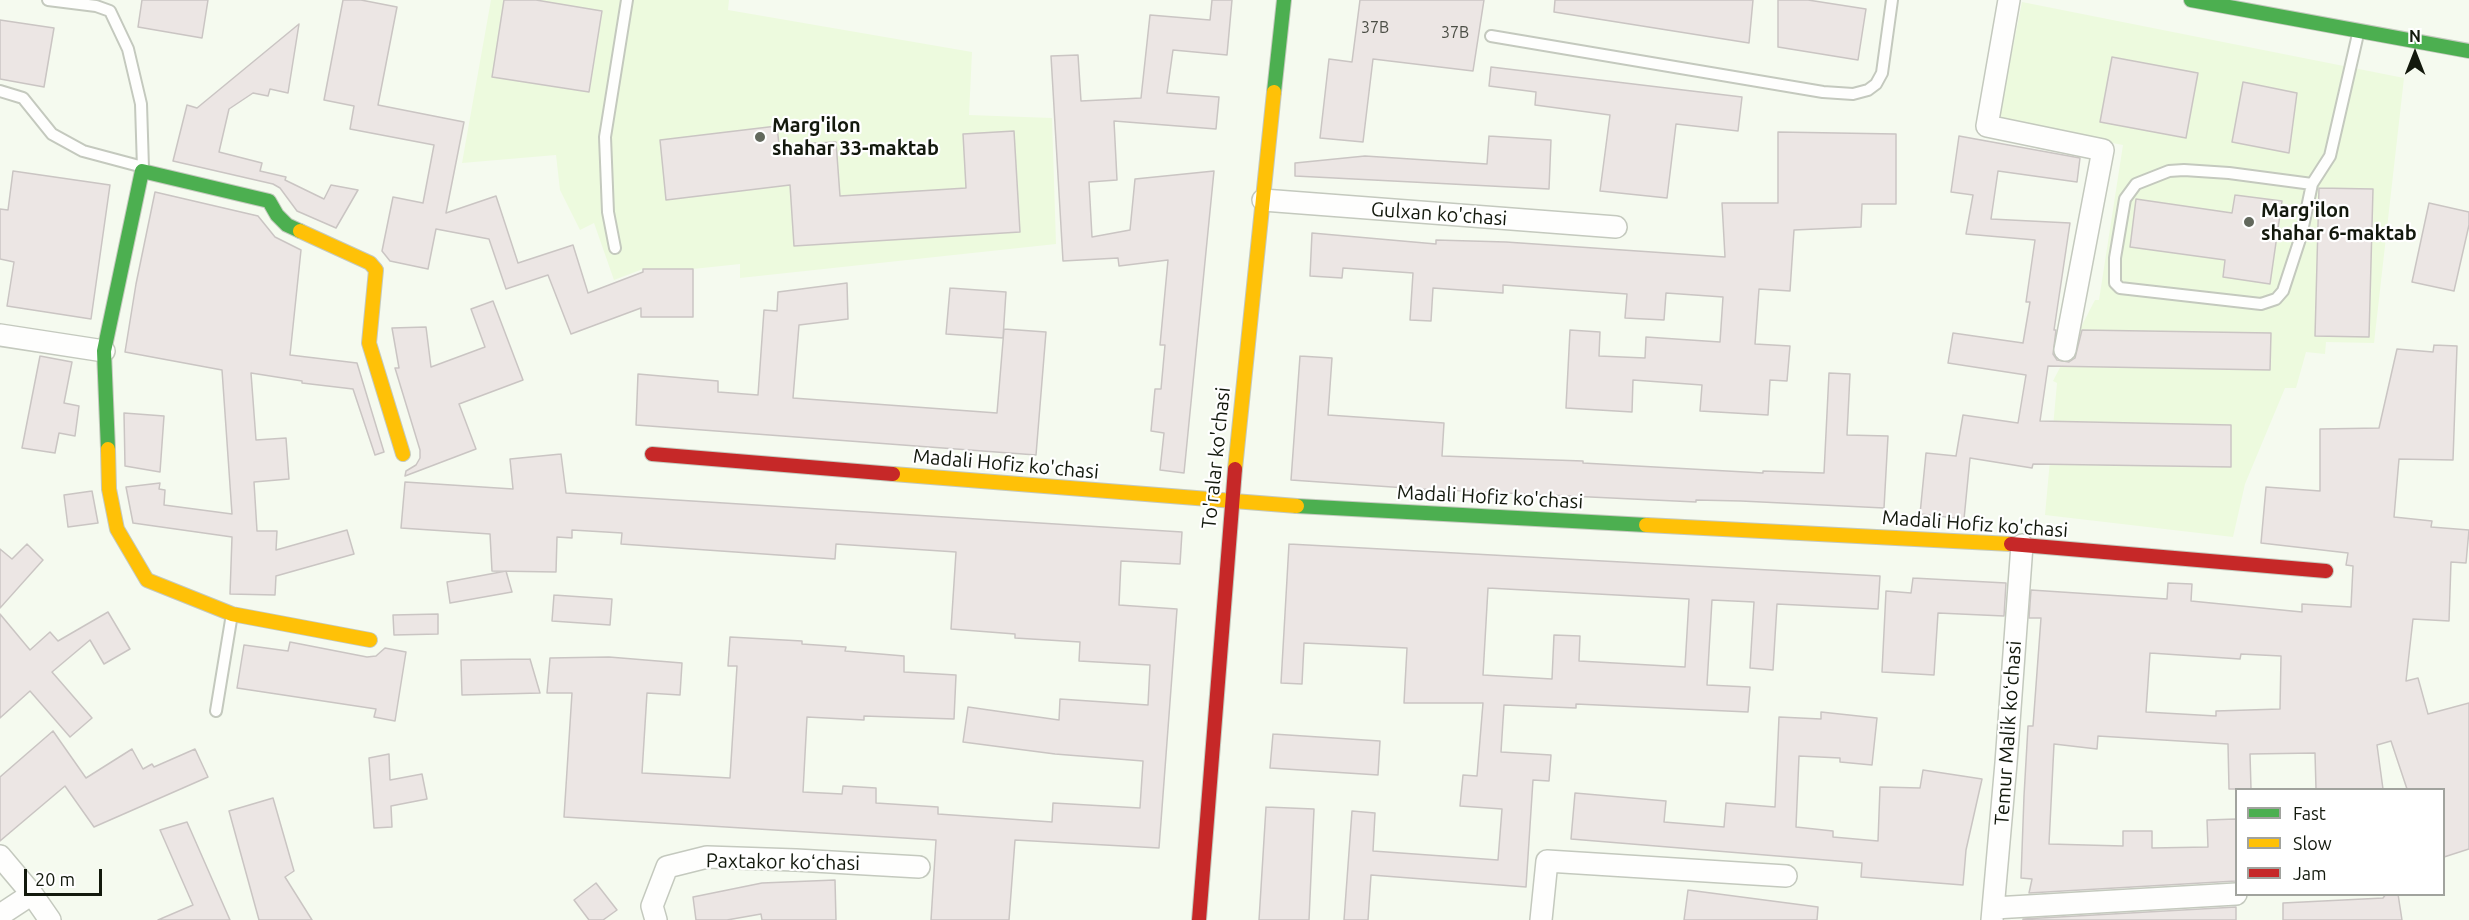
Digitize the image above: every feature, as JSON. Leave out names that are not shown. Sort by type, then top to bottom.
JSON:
[{"type":"street","name":"To'ralar ko'chasi","points":[[1199,920],[1231,502],[1284,0]]},
{"type":"street","points":[[2009,0],[1987,126],[2103,150],[2065,350]]},
{"type":"street","points":[[2191,0],[2469,51]]},
{"type":"street","points":[[370,640],[232,614],[147,580],[117,529],[109,489],[104,351],[143,169],[269,201],[286,225],[370,264],[376,270],[369,343],[403,454]]},
{"type":"street","name":"Gulxan ko'chasi","points":[[1263,201],[1616,227]]},
{"type":"street","points":[[0,335],[104,351]]},
{"type":"street","name":"Madali Hofiz ko'chasi","points":[[652,454],[1231,502],[2022,546],[2326,571]]},
{"type":"street","name":"Temur Malik koʻchasi","points":[[1993,914],[2022,546]]},
{"type":"street","points":[[0,856],[32,894],[50,920]]},
{"type":"street","name":"Paxtakor koʻchasi","points":[[656,920],[652,906],[667,867],[707,857],[919,867]]},
{"type":"street","points":[[1541,920],[1547,861],[1786,876]]},
{"type":"street","points":[[0,915],[32,894]]},
{"type":"street","points":[[1993,914],[2235,894]]},
{"type":"lane","points":[[0,91],[23,98],[52,134],[83,151],[143,169],[141,104],[128,49],[110,12],[96,6],[48,0]]},
{"type":"lane","points":[[615,248],[608,212],[605,137],[627,0]]},
{"type":"lane","points":[[1491,36],[1823,92],[1853,94],[1868,90],[1876,84],[1882,73],[1892,0]]},
{"type":"lane","points":[[2312,184],[2229,173],[2184,170],[2169,171],[2136,184],[2125,199],[2115,258],[2115,284],[2120,288],[2261,304],[2276,299],[2283,291],[2301,236],[2312,184],[2330,156],[2359,31]]},
{"type":"lane","points":[[216,711],[232,614]]},
{"type":"shaded area","name":"Marg'ilon shahar 33-maktab","points":[[491,0],[729,0],[728,10],[972,52],[969,115],[1052,118],[1056,244],[740,278],[740,264],[693,269],[643,269],[614,280],[594,223],[580,230],[560,190],[556,155],[462,163]]},
{"type":"shaded area","name":"Marg'ilon shahar 6-maktab","points":[[2022,2],[2404,78],[2374,343],[2326,342],[2325,354],[2306,352],[2296,388],[2285,388],[2245,484],[2233,537],[2045,515],[2057,383],[2053,381],[2095,300],[2099,300],[2123,145],[1998,121]]},
{"type":"building","points":[[142,0],[208,0],[202,38],[138,27]]},
{"type":"building","points":[[343,0],[361,0],[397,7],[378,105],[464,122],[446,213],[496,196],[518,263],[573,245],[588,293],[643,272],[643,269],[693,269],[693,317],[641,317],[641,308],[571,334],[548,275],[506,289],[489,239],[436,229],[428,269],[390,261],[382,251],[393,197],[423,203],[434,145],[350,129],[354,106],[324,100]]},
{"type":"building","points":[[504,0],[536,0],[602,11],[589,92],[492,77]]},
{"type":"building","points":[[1212,0],[1232,0],[1227,55],[1173,50],[1167,93],[1219,97],[1216,129],[1114,121],[1117,180],[1089,182],[1092,237],[1130,230],[1135,179],[1214,171],[1184,473],[1160,470],[1164,433],[1151,431],[1155,389],[1161,389],[1165,345],[1160,345],[1168,260],[1119,266],[1118,258],[1063,261],[1051,56],[1078,55],[1081,101],[1141,98],[1150,15],[1210,20]]},
{"type":"building","points":[[1360,0],[1484,0],[1473,71],[1373,59],[1363,142],[1320,138],[1329,59],[1352,62]]},
{"type":"building","points":[[1555,0],[1753,0],[1749,43],[1554,12]]},
{"type":"building","points":[[1778,0],[1808,0],[1866,9],[1858,60],[1778,47]]},
{"type":"building","points":[[0,20],[54,28],[44,87],[0,79]]},
{"type":"building","points":[[299,24],[288,93],[270,89],[268,96],[253,93],[229,109],[219,152],[262,163],[260,171],[286,177],[285,180],[324,199],[331,185],[358,190],[336,228],[297,211],[280,188],[273,184],[173,161],[187,105],[197,108]]},
{"type":"building","points":[[2112,57],[2198,73],[2186,138],[2100,122]]},
{"type":"building","points":[[1491,67],[1742,97],[1738,131],[1676,124],[1667,198],[1600,191],[1610,115],[1535,105],[1536,92],[1489,86]]},
{"type":"building","points":[[2243,82],[2297,93],[2289,153],[2232,142]]},
{"type":"building","points":[[777,126],[779,145],[836,142],[840,196],[966,188],[963,134],[1014,131],[1020,232],[794,246],[790,185],[666,200],[660,140]]},
{"type":"building","points":[[1778,132],[1896,134],[1896,204],[1862,204],[1861,227],[1794,230],[1790,291],[1759,289],[1755,344],[1790,346],[1787,381],[1770,380],[1768,415],[1700,411],[1702,385],[1633,380],[1632,412],[1566,408],[1570,330],[1600,332],[1599,356],[1645,358],[1646,337],[1720,342],[1723,297],[1666,293],[1664,320],[1625,318],[1627,294],[1503,285],[1503,293],[1433,288],[1431,321],[1410,320],[1413,273],[1343,268],[1342,278],[1310,276],[1312,233],[1436,244],[1436,240],[1506,242],[1725,257],[1722,203],[1778,203]]},
{"type":"building","points":[[1489,136],[1551,140],[1549,189],[1295,176],[1295,163],[1365,156],[1487,164]]},
{"type":"building","points":[[1959,136],[2080,158],[2077,182],[1998,171],[1991,219],[2070,223],[2054,330],[2056,330],[2053,354],[2057,360],[2069,362],[2075,358],[2082,330],[2271,333],[2270,370],[2048,366],[2040,421],[2231,425],[2231,467],[2033,464],[2032,468],[1970,458],[1964,519],[1920,514],[1926,453],[1956,456],[1963,415],[2018,423],[2026,375],[1948,363],[1953,333],[2023,343],[2030,302],[2026,302],[2035,240],[1966,234],[1973,195],[1951,192]]},
{"type":"building","points":[[13,171],[110,185],[91,319],[7,306],[14,262],[0,259],[0,209],[8,210]]},
{"type":"building","points":[[2319,188],[2373,189],[2369,337],[2315,336]]},
{"type":"building","points":[[155,192],[258,216],[275,237],[301,250],[290,355],[357,363],[384,452],[375,455],[353,389],[302,383],[302,381],[251,373],[256,440],[286,438],[289,479],[254,482],[257,531],[277,531],[276,550],[347,530],[354,554],[276,576],[275,595],[230,594],[232,537],[133,523],[126,487],[160,483],[159,489],[165,490],[164,505],[232,514],[222,370],[125,352]]},
{"type":"building","points":[[2235,195],[2282,201],[2270,284],[2223,277],[2225,260],[2130,247],[2136,199],[2232,213]]},
{"type":"building","points":[[2429,203],[2469,212],[2469,225],[2454,291],[2412,282]]},
{"type":"building","points":[[847,283],[848,319],[799,325],[793,398],[997,413],[1004,329],[1046,332],[1036,455],[636,425],[638,374],[718,381],[718,392],[758,395],[764,310],[777,311],[778,292]]},
{"type":"building","points":[[950,288],[1006,292],[1003,338],[946,334]]},
{"type":"building","points":[[493,301],[523,380],[459,404],[476,449],[405,476],[406,471],[416,465],[420,458],[420,450],[395,368],[399,368],[392,328],[426,327],[431,367],[485,347],[471,309]]},
{"type":"building","points":[[2434,345],[2457,346],[2453,460],[2399,459],[2394,517],[2432,521],[2431,527],[2469,530],[2466,563],[2451,562],[2449,621],[2413,619],[2406,681],[2418,678],[2428,714],[2469,703],[2469,849],[2445,857],[2445,788],[2407,788],[2391,741],[2377,745],[2383,788],[2316,788],[2315,753],[2250,754],[2251,788],[2229,789],[2228,744],[2098,736],[2097,749],[2054,744],[2049,844],[2123,846],[2123,831],[2152,831],[2152,848],[2208,847],[2207,820],[2235,819],[2235,881],[2029,893],[2032,879],[2021,878],[2024,796],[2028,726],[2033,726],[2041,618],[2029,618],[2031,590],[2167,599],[2168,583],[2192,584],[2191,601],[2302,612],[2302,604],[2351,607],[2353,566],[2346,565],[2348,553],[2261,543],[2266,487],[2320,491],[2320,429],[2379,428],[2397,349],[2433,352]],"holes":[[[2150,653],[2240,659],[2241,654],[2281,656],[2280,709],[2216,711],[2216,716],[2146,712]]]},
{"type":"building","points":[[40,356],[72,362],[64,403],[79,406],[75,436],[59,433],[55,453],[22,448]]},
{"type":"building","points":[[1300,356],[1332,358],[1328,415],[1444,423],[1442,456],[1583,461],[1583,463],[1763,473],[1763,471],[1824,473],[1829,373],[1850,374],[1847,435],[1888,436],[1884,508],[1741,501],[1696,500],[1696,502],[1421,489],[1291,480]]},
{"type":"building","points":[[124,413],[164,416],[160,472],[125,466]]},
{"type":"building","points":[[561,454],[566,493],[1182,532],[1180,564],[1121,561],[1119,605],[1177,609],[1159,848],[1015,840],[1009,920],[931,920],[936,840],[564,817],[572,693],[547,693],[550,658],[609,657],[682,663],[680,695],[647,693],[642,773],[730,778],[737,666],[728,666],[730,637],[802,641],[802,644],[846,647],[845,651],[904,656],[904,672],[956,675],[954,719],[864,716],[864,720],[807,717],[803,792],[842,794],[843,786],[876,788],[876,803],[938,807],[938,814],[1052,822],[1053,803],[1140,808],[1143,761],[1055,754],[963,742],[968,707],[1059,720],[1060,699],[1148,705],[1150,665],[1079,661],[1080,642],[1015,638],[1015,634],[951,629],[956,552],[836,544],[835,559],[621,544],[622,533],[572,530],[572,538],[557,537],[556,572],[492,571],[490,534],[401,528],[405,482],[513,489],[510,459]]},
{"type":"building","points":[[92,491],[98,523],[68,527],[64,495]]},
{"type":"building","points":[[27,544],[43,560],[0,608],[0,549],[12,559]]},
{"type":"building","points":[[1289,544],[1880,576],[1878,609],[1777,604],[1773,670],[1750,668],[1754,602],[1712,600],[1707,685],[1750,687],[1748,712],[1576,704],[1576,708],[1504,705],[1501,752],[1551,755],[1549,781],[1533,780],[1526,887],[1371,875],[1368,920],[1344,920],[1352,811],[1375,813],[1373,851],[1498,860],[1502,809],[1460,806],[1463,775],[1477,776],[1483,703],[1404,703],[1407,648],[1304,643],[1302,684],[1281,683]],"holes":[[[1488,588],[1689,599],[1685,667],[1579,661],[1580,636],[1554,635],[1552,679],[1483,675]]]},
{"type":"building","points":[[506,571],[512,592],[450,603],[447,582]]},
{"type":"building","points":[[1913,578],[2006,583],[2004,616],[1938,613],[1934,675],[1882,672],[1886,591],[1911,593]]},
{"type":"building","points":[[554,595],[612,599],[610,625],[552,621]]},
{"type":"building","points":[[108,612],[130,649],[104,664],[90,640],[52,672],[92,718],[70,737],[30,691],[0,718],[0,614],[30,650],[50,632],[58,641]]},
{"type":"building","points":[[438,614],[438,634],[394,635],[393,615]]},
{"type":"building","points":[[290,642],[367,657],[376,656],[385,648],[406,652],[395,721],[374,717],[376,709],[237,688],[244,645],[288,651]]},
{"type":"building","points":[[530,659],[540,693],[462,695],[461,660]]},
{"type":"building","points":[[1821,712],[1877,718],[1872,765],[1840,762],[1840,758],[1799,756],[1796,827],[1833,831],[1833,837],[1878,841],[1880,787],[1920,788],[1923,770],[1982,779],[1966,850],[1963,885],[1861,877],[1862,863],[1571,839],[1575,793],[1666,801],[1664,822],[1724,827],[1726,803],[1775,807],[1779,717],[1821,719]]},
{"type":"building","points":[[53,731],[86,778],[132,749],[143,769],[152,764],[154,767],[195,749],[208,777],[94,827],[65,786],[0,841],[0,777]]},
{"type":"building","points":[[1273,734],[1380,741],[1378,775],[1270,768]]},
{"type":"building","points":[[389,754],[390,780],[422,774],[427,799],[391,806],[392,827],[374,828],[369,758]]},
{"type":"building","points":[[273,798],[294,871],[285,877],[312,920],[259,920],[229,811]]},
{"type":"building","points":[[1266,807],[1314,809],[1309,920],[1259,920]]},
{"type":"building","points":[[187,822],[230,920],[158,920],[193,905],[160,830]]},
{"type":"building","points":[[835,880],[836,920],[762,920],[761,914],[727,920],[696,920],[693,897],[762,883]]},
{"type":"building","points":[[596,883],[617,910],[603,920],[589,920],[574,900]]},
{"type":"building","points":[[1688,890],[1818,907],[1817,920],[1684,920]]},
{"type":"building","points":[[2398,896],[2402,920],[2283,920],[2283,903]]},
{"type":"building","points":[[2236,907],[2236,920],[2023,920],[2023,919]]},
{"type":"traffic: fast","points":[[1274,92],[1284,0]]},
{"type":"traffic: fast","points":[[2191,0],[2469,51]]},
{"type":"traffic: fast","points":[[108,449],[104,351],[142,171],[269,201],[277,215],[287,225],[300,231]]},
{"type":"traffic: fast","points":[[1297,506],[1646,525]]},
{"type":"traffic: slow","points":[[1235,469],[1274,92]]},
{"type":"traffic: slow","points":[[300,231],[370,263],[376,270],[369,343],[403,454]]},
{"type":"traffic: slow","points":[[108,449],[109,489],[117,529],[147,580],[232,614],[370,640]]},
{"type":"traffic: slow","points":[[893,474],[1297,506]]},
{"type":"traffic: slow","points":[[1646,525],[2011,544]]},
{"type":"traffic: jam","points":[[652,454],[893,474]]},
{"type":"traffic: jam","points":[[1199,920],[1235,469]]},
{"type":"traffic: jam","points":[[2011,544],[2326,571]]},
{"type":"place","name":"Marg'ilon shahar 33-maktab","points":[[760,137]]},
{"type":"place","name":"Marg'ilon shahar 6-maktab","points":[[2249,222]]}]
